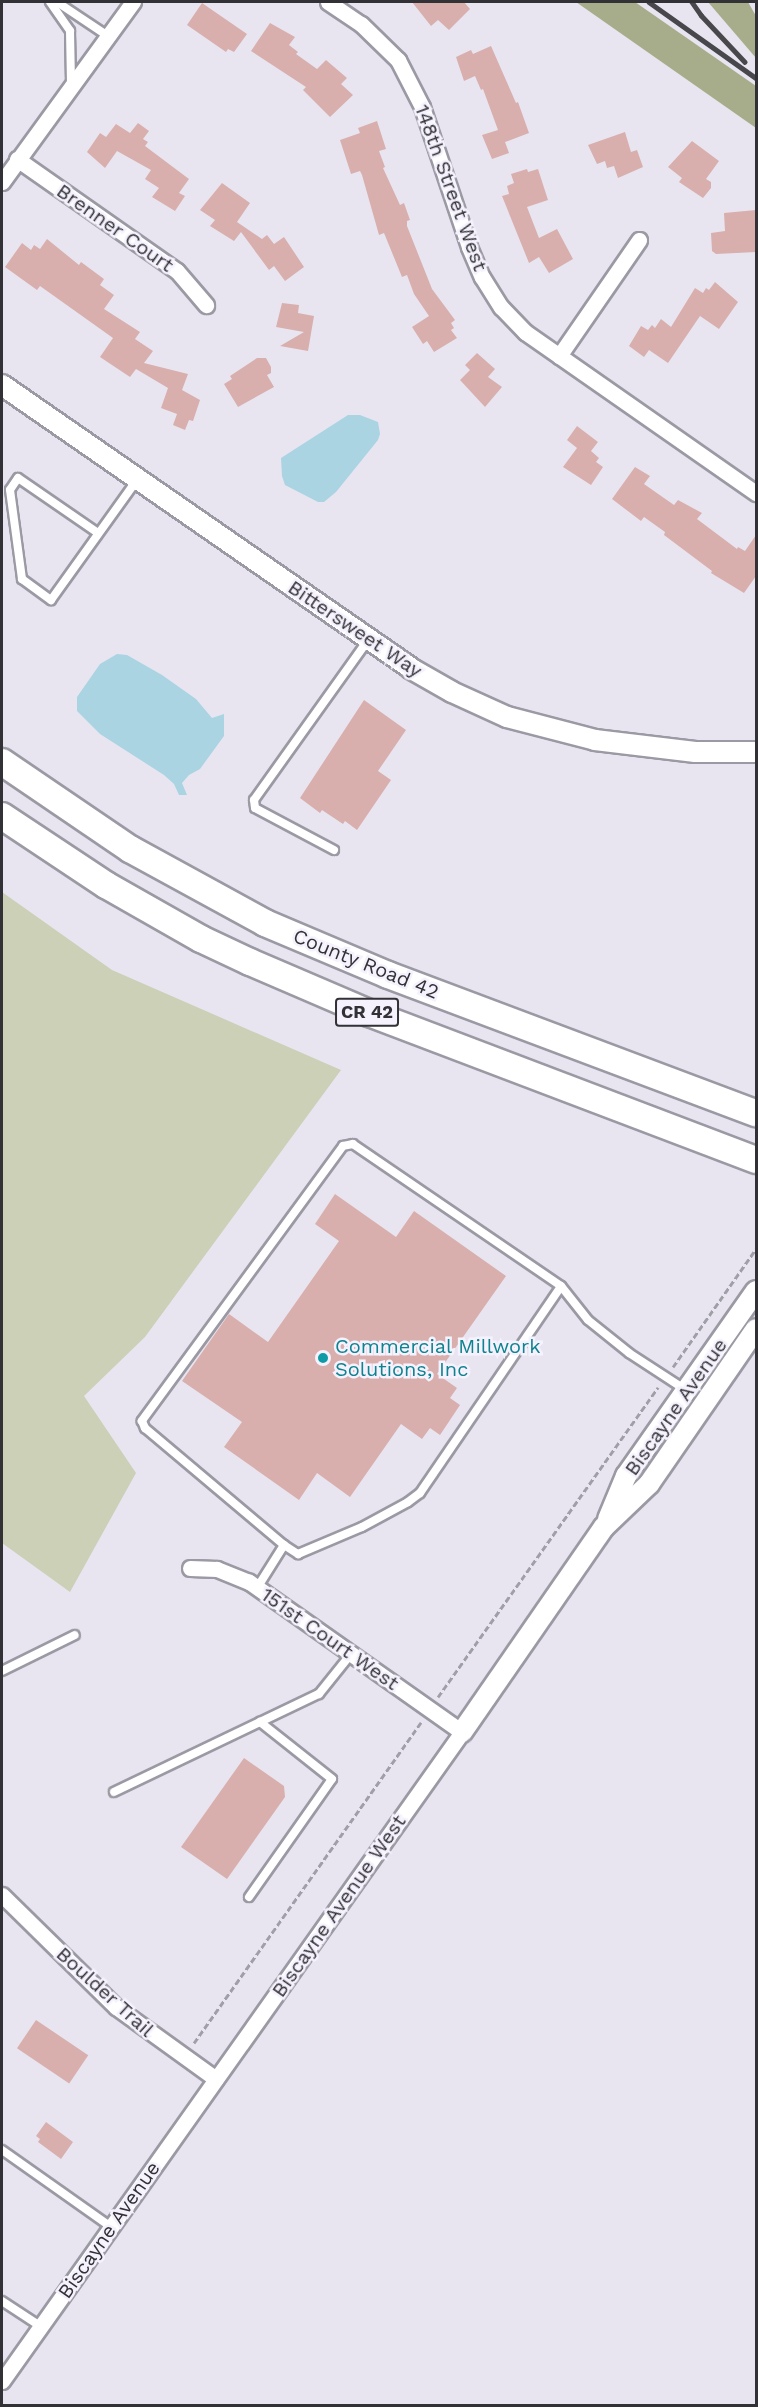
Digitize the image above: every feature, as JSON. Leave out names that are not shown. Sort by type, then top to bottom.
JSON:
[{"type":"highway","name":"County Road 42","points":[[2,762],[130,849],[275,928],[388,975],[756,1113]]},
{"type":"highway","name":"CR 42","points":[[2,816],[115,890],[201,939],[250,962],[369,1013],[756,1160]]},
{"type":"street","points":[[2,182],[133,2]]},
{"type":"street","name":"148th Street West","points":[[328,2],[361,24],[399,60],[422,107],[482,277],[501,307],[525,332],[756,494]]},
{"type":"street","name":"Brenner Court","points":[[17,159],[177,271],[206,306]]},
{"type":"street","points":[[559,356],[639,240]]},
{"type":"street","name":"Bittersweet Way","points":[[2,385],[369,639],[452,693],[507,717],[550,730],[632,747],[694,752],[756,752]]},
{"type":"street","name":"Biscayne Avenue","points":[[462,1732],[604,1527],[626,1476],[756,1291]]},
{"type":"street","name":"Biscayne Avenue","points":[[604,1527],[649,1484],[756,1329]]},
{"type":"street","name":"151st Court West","points":[[190,1568],[217,1569],[256,1588],[462,1732]]},
{"type":"street","name":"Biscayne Avenue West","points":[[216,2079],[462,1732]]},
{"type":"street","name":"Boulder Trail","points":[[2,1895],[117,2007],[216,2079]]},
{"type":"street","name":"Biscayne Avenue","points":[[2,2381],[216,2079]]},
{"type":"lane","points":[[50,2],[70,31],[71,85]]},
{"type":"lane","points":[[57,2],[108,36]]},
{"type":"lane","points":[[98,533],[18,478],[10,490],[22,579],[51,600],[138,479]]},
{"type":"lane","points":[[334,850],[255,808],[254,800],[369,639]]},
{"type":"lane","points":[[561,1286],[420,1493],[362,1527],[298,1554],[284,1545],[145,1428],[142,1421],[343,1146],[353,1144],[561,1286],[588,1320],[629,1353],[667,1375],[687,1390]]},
{"type":"lane","points":[[256,1588],[284,1545]]},
{"type":"lane","points":[[2,1671],[75,1635]]},
{"type":"lane","points":[[114,1792],[319,1694],[351,1654]]},
{"type":"lane","points":[[249,1897],[332,1779],[260,1722]]},
{"type":"lane","points":[[2,2150],[111,2227]]},
{"type":"lane","points":[[2,2301],[40,2326]]},
{"type":"path","points":[[184,2057],[756,1249]]},
{"type":"green space","points":[[576,2],[635,2],[756,86],[756,128]]},
{"type":"green space","points":[[708,2],[748,2],[756,16],[756,58]]},
{"type":"green space","points":[[2,892],[112,970],[341,1070],[145,1337],[84,1396],[136,1473],[70,1592],[2,1543]]},
{"type":"water","points":[[348,415],[360,415],[378,422],[380,434],[378,440],[336,492],[324,502],[318,502],[285,485],[281,458]]},
{"type":"water","points":[[117,654],[127,655],[162,675],[196,699],[212,718],[224,714],[224,736],[200,769],[189,775],[182,783],[187,795],[179,795],[174,784],[164,775],[100,734],[77,711],[77,697],[100,664]]},
{"type":"building","points":[[412,2],[464,2],[470,9],[449,30],[438,20],[431,26]]},
{"type":"building","points":[[202,3],[247,34],[234,52],[228,49],[226,52],[187,25]]},
{"type":"building","points":[[270,23],[295,37],[289,45],[298,52],[296,54],[317,69],[326,60],[347,78],[341,84],[353,95],[330,117],[303,90],[306,87],[251,51]]},
{"type":"building","points":[[491,46],[516,103],[518,102],[529,133],[505,142],[509,153],[492,159],[482,135],[498,130],[483,89],[481,90],[475,76],[464,81],[456,57],[471,50],[473,54]]},
{"type":"building","points":[[377,121],[386,149],[379,151],[385,167],[383,168],[400,205],[404,203],[410,220],[407,221],[407,226],[432,289],[455,320],[451,323],[454,328],[451,330],[457,338],[434,352],[427,341],[423,344],[412,327],[429,316],[414,294],[407,275],[402,277],[384,233],[379,235],[362,175],[360,171],[351,174],[340,140],[360,133],[358,128]]},
{"type":"building","points":[[138,123],[149,131],[143,139],[148,142],[145,146],[189,179],[179,193],[185,196],[175,211],[152,197],[159,188],[145,179],[151,170],[117,151],[105,168],[87,152],[100,133],[106,137],[116,124],[130,133]]},
{"type":"building","points":[[625,132],[631,152],[637,150],[643,167],[618,178],[614,166],[607,168],[605,161],[597,164],[588,145]]},
{"type":"building","points":[[692,141],[719,161],[706,179],[711,182],[711,188],[703,198],[679,182],[682,178],[668,167]]},
{"type":"building","points":[[527,169],[528,172],[538,169],[548,200],[527,207],[539,238],[557,229],[573,259],[549,273],[539,257],[529,263],[502,196],[509,194],[507,186],[514,183],[511,174]]},
{"type":"building","points":[[222,183],[250,203],[237,222],[262,239],[267,235],[274,244],[284,237],[304,267],[285,281],[274,266],[269,270],[241,232],[234,241],[210,226],[215,220],[200,210]]},
{"type":"building","points":[[756,210],[756,252],[716,254],[712,251],[711,233],[725,231],[724,213]]},
{"type":"building","points":[[47,239],[79,265],[81,262],[104,279],[100,285],[114,295],[104,309],[140,332],[135,339],[153,351],[144,363],[188,374],[182,390],[200,400],[193,421],[189,420],[185,430],[173,425],[177,414],[161,408],[168,388],[136,369],[130,377],[100,357],[113,338],[40,286],[37,290],[5,267],[22,243],[31,250],[34,245],[40,249]]},
{"type":"building","points":[[715,282],[738,302],[719,329],[700,316],[668,363],[649,350],[644,357],[629,346],[641,326],[648,330],[652,325],[655,328],[661,319],[671,327],[695,288],[703,293],[706,288],[709,290]]},
{"type":"building","points":[[282,303],[299,305],[298,313],[314,316],[308,351],[280,346],[304,332],[276,327]]},
{"type":"building","points":[[477,353],[495,369],[488,377],[502,387],[485,407],[460,380],[470,370],[465,365]]},
{"type":"building","points":[[257,358],[266,358],[271,367],[271,373],[267,375],[274,387],[238,407],[224,384],[232,379],[230,376]]},
{"type":"building","points":[[577,426],[598,442],[591,451],[599,458],[596,462],[603,467],[591,485],[563,467],[577,448],[567,440]]},
{"type":"building","points":[[635,467],[650,476],[644,484],[674,505],[678,500],[702,513],[697,519],[737,549],[738,547],[745,551],[756,535],[756,576],[744,593],[711,573],[712,571],[644,517],[641,521],[612,499]]},
{"type":"building","points":[[364,700],[406,730],[378,771],[391,780],[357,830],[345,821],[343,824],[322,810],[320,813],[300,798]]},
{"type":"building","name":"Commercial Millwork Solutions, Inc","points":[[335,1194],[396,1237],[414,1211],[506,1276],[437,1374],[457,1388],[450,1398],[460,1405],[440,1435],[430,1428],[422,1439],[401,1424],[350,1497],[317,1473],[299,1500],[224,1447],[242,1422],[182,1381],[229,1314],[268,1342],[339,1241],[315,1224]]},
{"type":"building","points":[[244,1758],[284,1786],[285,1797],[227,1879],[181,1847]]},
{"type":"building","points":[[36,2020],[88,2055],[69,2083],[17,2048]]},
{"type":"building","points":[[46,2122],[73,2142],[61,2159],[38,2142],[40,2139],[36,2136]]},
{"type":"railway","points":[[649,2],[756,78]]},
{"type":"railway","points":[[692,2],[701,15],[745,62]]},
{"type":"place","name":"Commercial Millwork Solutions, Inc","points":[[323,1358]]}]
